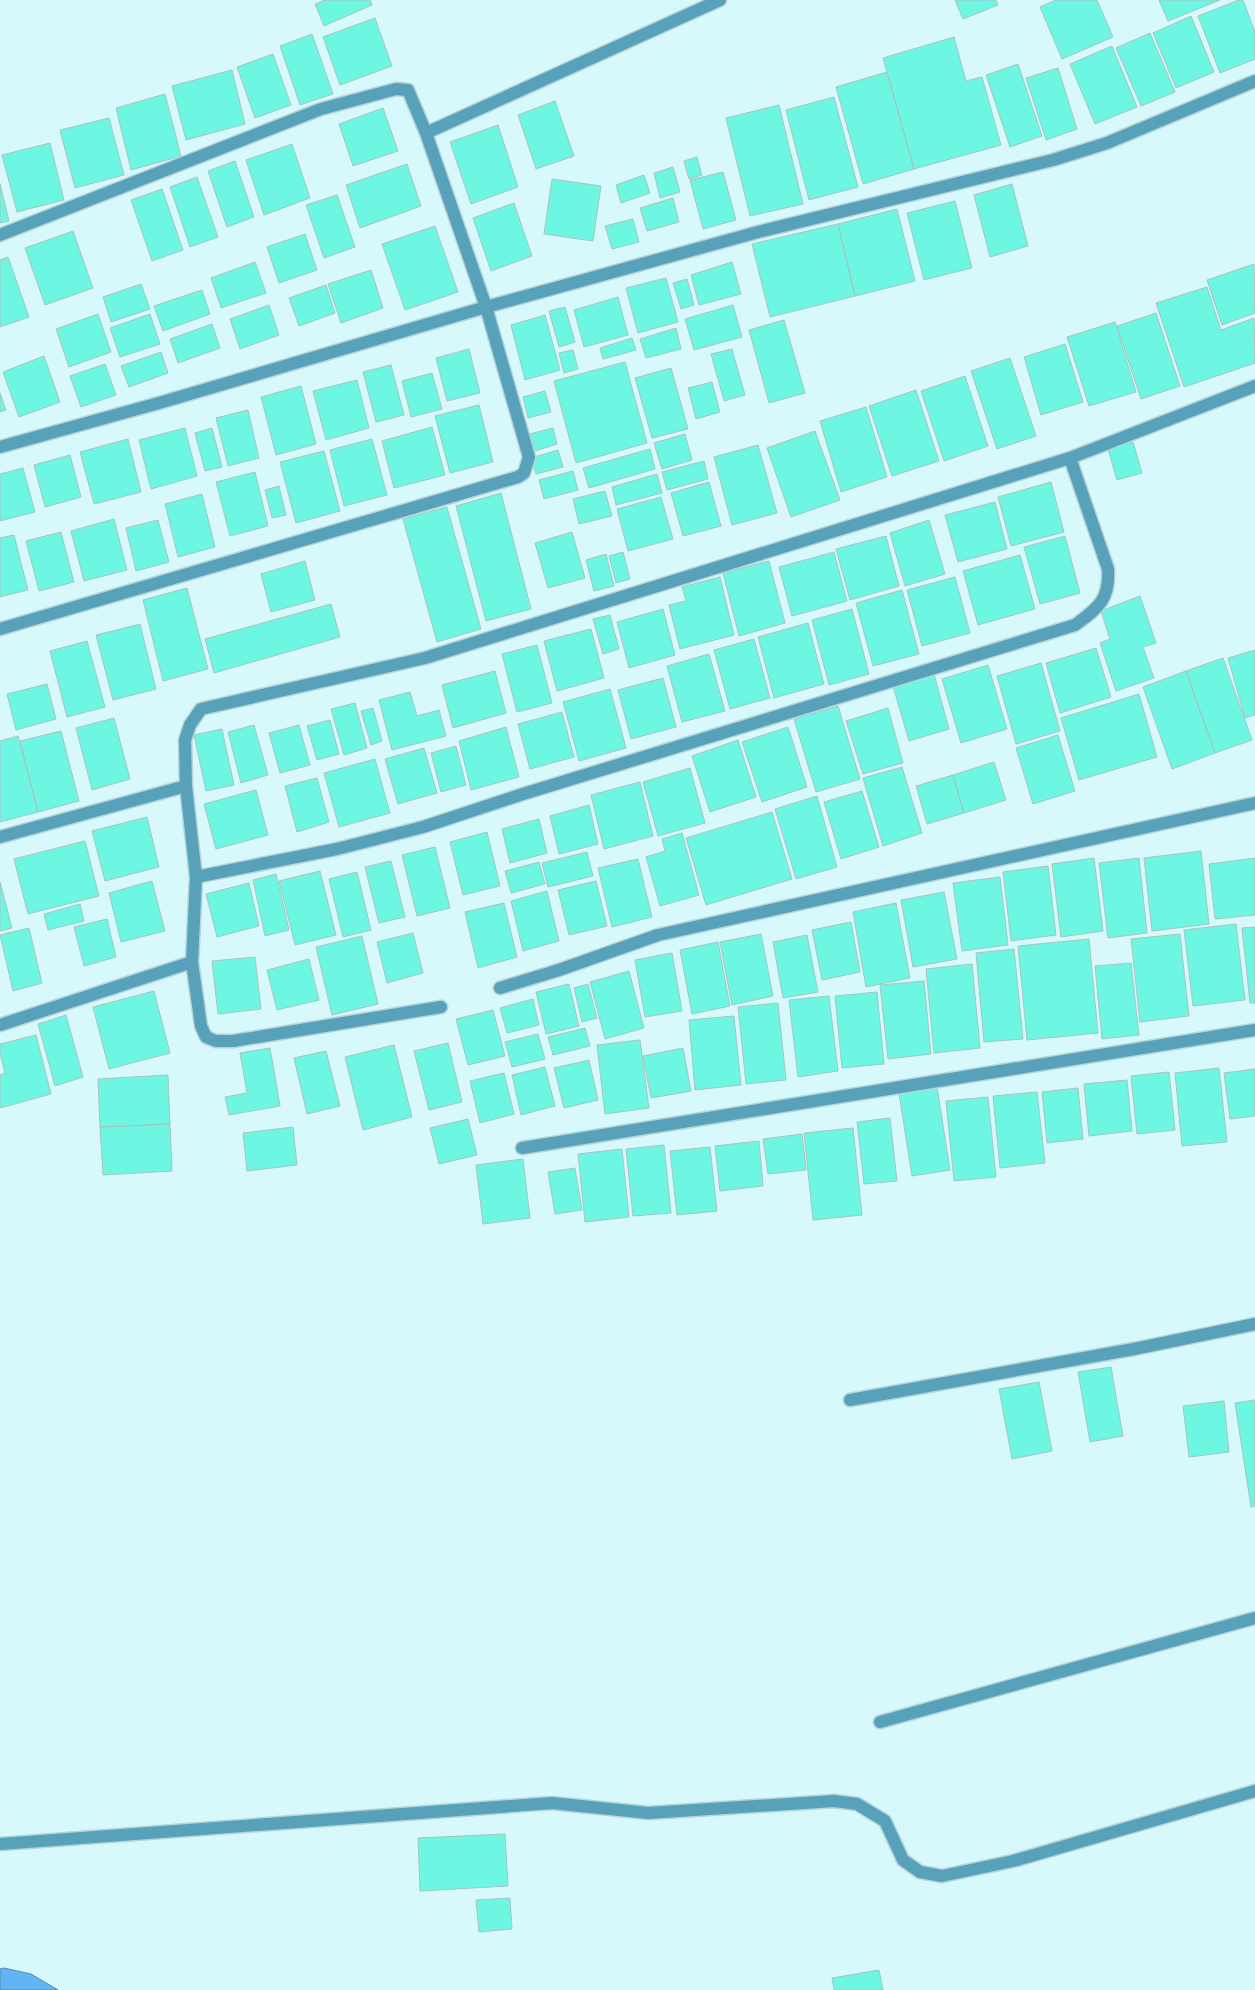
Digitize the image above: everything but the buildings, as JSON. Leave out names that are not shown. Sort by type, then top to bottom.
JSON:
[{"type":"street","points":[[426,133],[720,0]]},
{"type":"street","points":[[0,447],[486,307],[758,232],[1053,160],[1107,144],[1255,81]]},
{"type":"street","points":[[0,235],[321,109],[396,89],[408,90],[426,133],[486,307],[529,457],[524,473],[518,477],[0,629]]},
{"type":"street","points":[[441,1007],[233,1041],[216,1041],[206,1037],[200,1026],[192,962],[196,877],[186,786],[186,740],[190,725],[201,709],[425,658],[1070,458],[1255,386]]},
{"type":"street","points":[[196,877],[336,849],[423,827],[523,794],[1075,625],[1097,609],[1105,597],[1109,579],[1108,569],[1070,458]]},
{"type":"street","points":[[0,838],[186,786]]},
{"type":"street","points":[[500,988],[559,970],[658,935],[1255,802]]},
{"type":"street","points":[[0,1025],[192,962]]},
{"type":"street","points":[[522,1148],[1255,1030]]},
{"type":"street","points":[[850,1400],[1134,1349],[1255,1324]]},
{"type":"street","points":[[880,1722],[1255,1618]]},
{"type":"street","points":[[0,1844],[552,1803],[648,1813],[834,1801],[857,1804],[885,1821],[903,1860],[920,1872],[942,1876],[1013,1861],[1255,1791]]},
{"type":"water","points":[[4,1968],[31,1974],[58,1990],[0,1990],[0,1969]]}]
